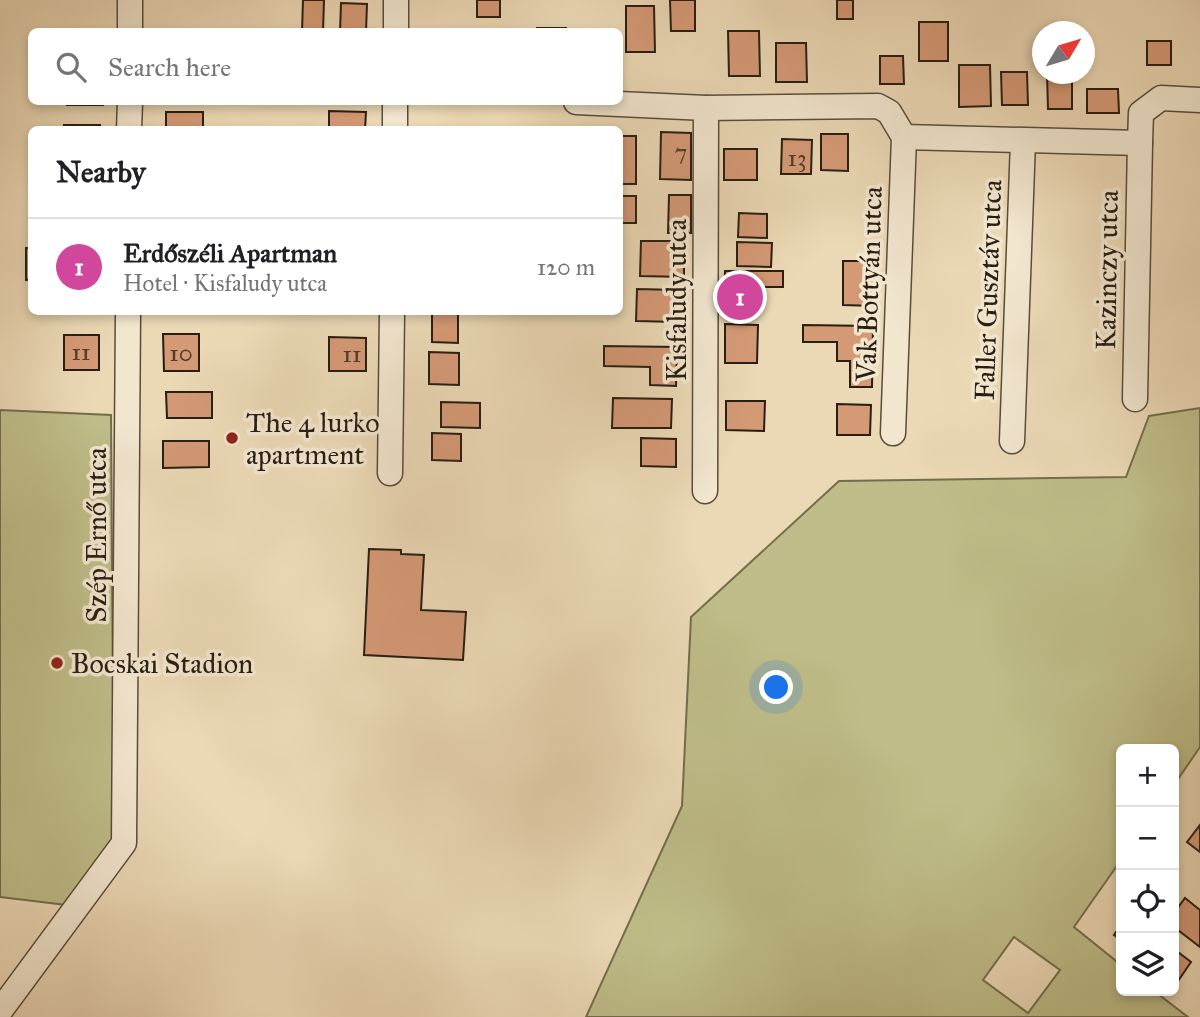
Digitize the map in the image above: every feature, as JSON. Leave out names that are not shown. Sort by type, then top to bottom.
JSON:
[{"type":"street","points":[[130,0],[130,28]]},
{"type":"street","points":[[396,0],[396,28]]},
{"type":"street","name":"Kazinczy utca","points":[[1135,399],[1141,113],[1161,98],[1200,100]]},
{"type":"street","points":[[623,104],[706,108],[878,106],[889,112],[904,137],[1140,143]]},
{"type":"street","points":[[129,126],[130,105]]},
{"type":"street","points":[[395,105],[395,126]]},
{"type":"street","name":"Kisfaludy utca","points":[[705,491],[706,108]]},
{"type":"street","name":"Vak Bottyán utca","points":[[893,433],[904,137]]},
{"type":"street","name":"Faller Gusztáv utca","points":[[1012,441],[1023,141]]},
{"type":"street","name":"Szép Ernő utca","points":[[0,1011],[124,843],[128,315]]},
{"type":"street","points":[[390,473],[393,315]]},
{"type":"shaded area","points":[[1200,408],[1200,747],[1179,778],[1179,744],[1116,744],[1116,867],[1074,927],[1116,961],[1116,996],[1161,996],[1188,1017],[586,1017],[682,806],[691,617],[839,481],[1126,477],[1149,416]],"holes":[[[1014,937],[1060,970],[1028,1013],[983,980]]]},
{"type":"shaded area","name":"Bocskai Stadion","points":[[0,410],[111,415],[114,838],[66,905],[0,897]]},
{"type":"building","points":[[303,0],[324,0],[323,28],[302,28]]},
{"type":"building","points":[[477,0],[500,0],[500,17],[477,17]]},
{"type":"building","points":[[670,0],[695,0],[695,31],[671,31]]},
{"type":"building","points":[[837,0],[853,0],[853,19],[837,19]]},
{"type":"building","points":[[341,3],[367,4],[366,28],[340,28]]},
{"type":"building","points":[[626,6],[654,6],[655,52],[626,52]]},
{"type":"building","points":[[919,22],[948,22],[948,61],[919,61]]},
{"type":"building","points":[[728,31],[759,31],[760,76],[729,76]]},
{"type":"building","points":[[1147,41],[1171,41],[1171,65],[1147,65]]},
{"type":"building","points":[[776,43],[806,43],[807,82],[776,82]]},
{"type":"building","points":[[880,56],[903,56],[904,84],[880,84]]},
{"type":"building","points":[[959,65],[990,65],[991,106],[959,107]]},
{"type":"building","points":[[1001,72],[1027,72],[1028,105],[1002,105]]},
{"type":"building","points":[[1047,84],[1072,84],[1072,109],[1048,109]]},
{"type":"building","points":[[1087,89],[1118,89],[1119,113],[1087,113]]},
{"type":"building","points":[[329,111],[366,112],[365,126],[329,126]]},
{"type":"building","points":[[166,112],[203,112],[203,126],[166,126]]},
{"type":"building","points":[[64,125],[100,125],[100,126]]},
{"type":"building","points":[[661,132],[691,133],[691,180],[660,179]]},
{"type":"building","points":[[821,134],[848,134],[848,171],[821,170]]},
{"type":"building","points":[[623,136],[636,136],[636,184],[623,184]]},
{"type":"building","points":[[782,139],[812,140],[811,174],[781,174]]},
{"type":"building","points":[[724,149],[757,149],[757,180],[724,180]]},
{"type":"building","points":[[669,195],[691,195],[691,233],[668,233]]},
{"type":"building","points":[[623,196],[636,196],[636,223],[623,223]]},
{"type":"building","points":[[739,213],[767,214],[767,238],[738,237]]},
{"type":"building","points":[[641,241],[684,241],[684,277],[640,276]]},
{"type":"building","points":[[737,242],[772,243],[771,267],[737,266]]},
{"type":"building","points":[[26,248],[28,248],[28,280]]},
{"type":"building","points":[[843,261],[874,261],[874,306],[843,305]]},
{"type":"building","points":[[725,271],[783,271],[783,287],[756,287],[756,307],[724,306]]},
{"type":"building","points":[[637,289],[677,290],[677,322],[636,321]]},
{"type":"building","points":[[432,315],[458,315],[458,343],[432,342]]},
{"type":"building","points":[[725,324],[758,325],[757,363],[725,363]]},
{"type":"building","points":[[803,325],[873,326],[872,387],[850,387],[850,361],[837,361],[837,342],[803,342]]},
{"type":"building","points":[[163,334],[199,334],[199,371],[164,371]]},
{"type":"building","points":[[64,335],[99,335],[99,370],[64,370]]},
{"type":"building","points":[[329,337],[366,338],[366,371],[329,371]]},
{"type":"building","points":[[604,346],[677,347],[676,386],[650,385],[650,367],[604,366]]},
{"type":"building","points":[[429,352],[459,353],[459,385],[429,384]]},
{"type":"building","points":[[166,392],[212,392],[212,418],[167,418]]},
{"type":"building","points":[[613,398],[672,399],[671,428],[612,428]]},
{"type":"building","points":[[726,401],[765,401],[764,431],[726,430]]},
{"type":"building","points":[[441,402],[480,403],[480,428],[441,427]]},
{"type":"building","points":[[837,404],[871,405],[870,435],[837,435]]},
{"type":"building","points":[[432,433],[461,434],[461,461],[432,460]]},
{"type":"building","points":[[641,438],[676,439],[676,467],[641,466]]},
{"type":"building","points":[[163,441],[209,441],[209,467],[163,468]]},
{"type":"building","points":[[369,549],[401,550],[401,554],[424,555],[421,610],[466,612],[463,660],[364,655]]},
{"type":"building","points":[[1200,825],[1200,852],[1187,842]]},
{"type":"building","points":[[1185,898],[1200,910],[1200,947],[1179,931],[1179,906]]},
{"type":"building","points":[[1179,953],[1191,962],[1179,980]]},
{"type":"place","name":"Erdőszéli Apartman","points":[[740,297]]},
{"type":"place","name":"The 4 lurko apartment","points":[[232,438]]},
{"type":"place","name":"Bocskai Stadion","points":[[57,663]]}]
